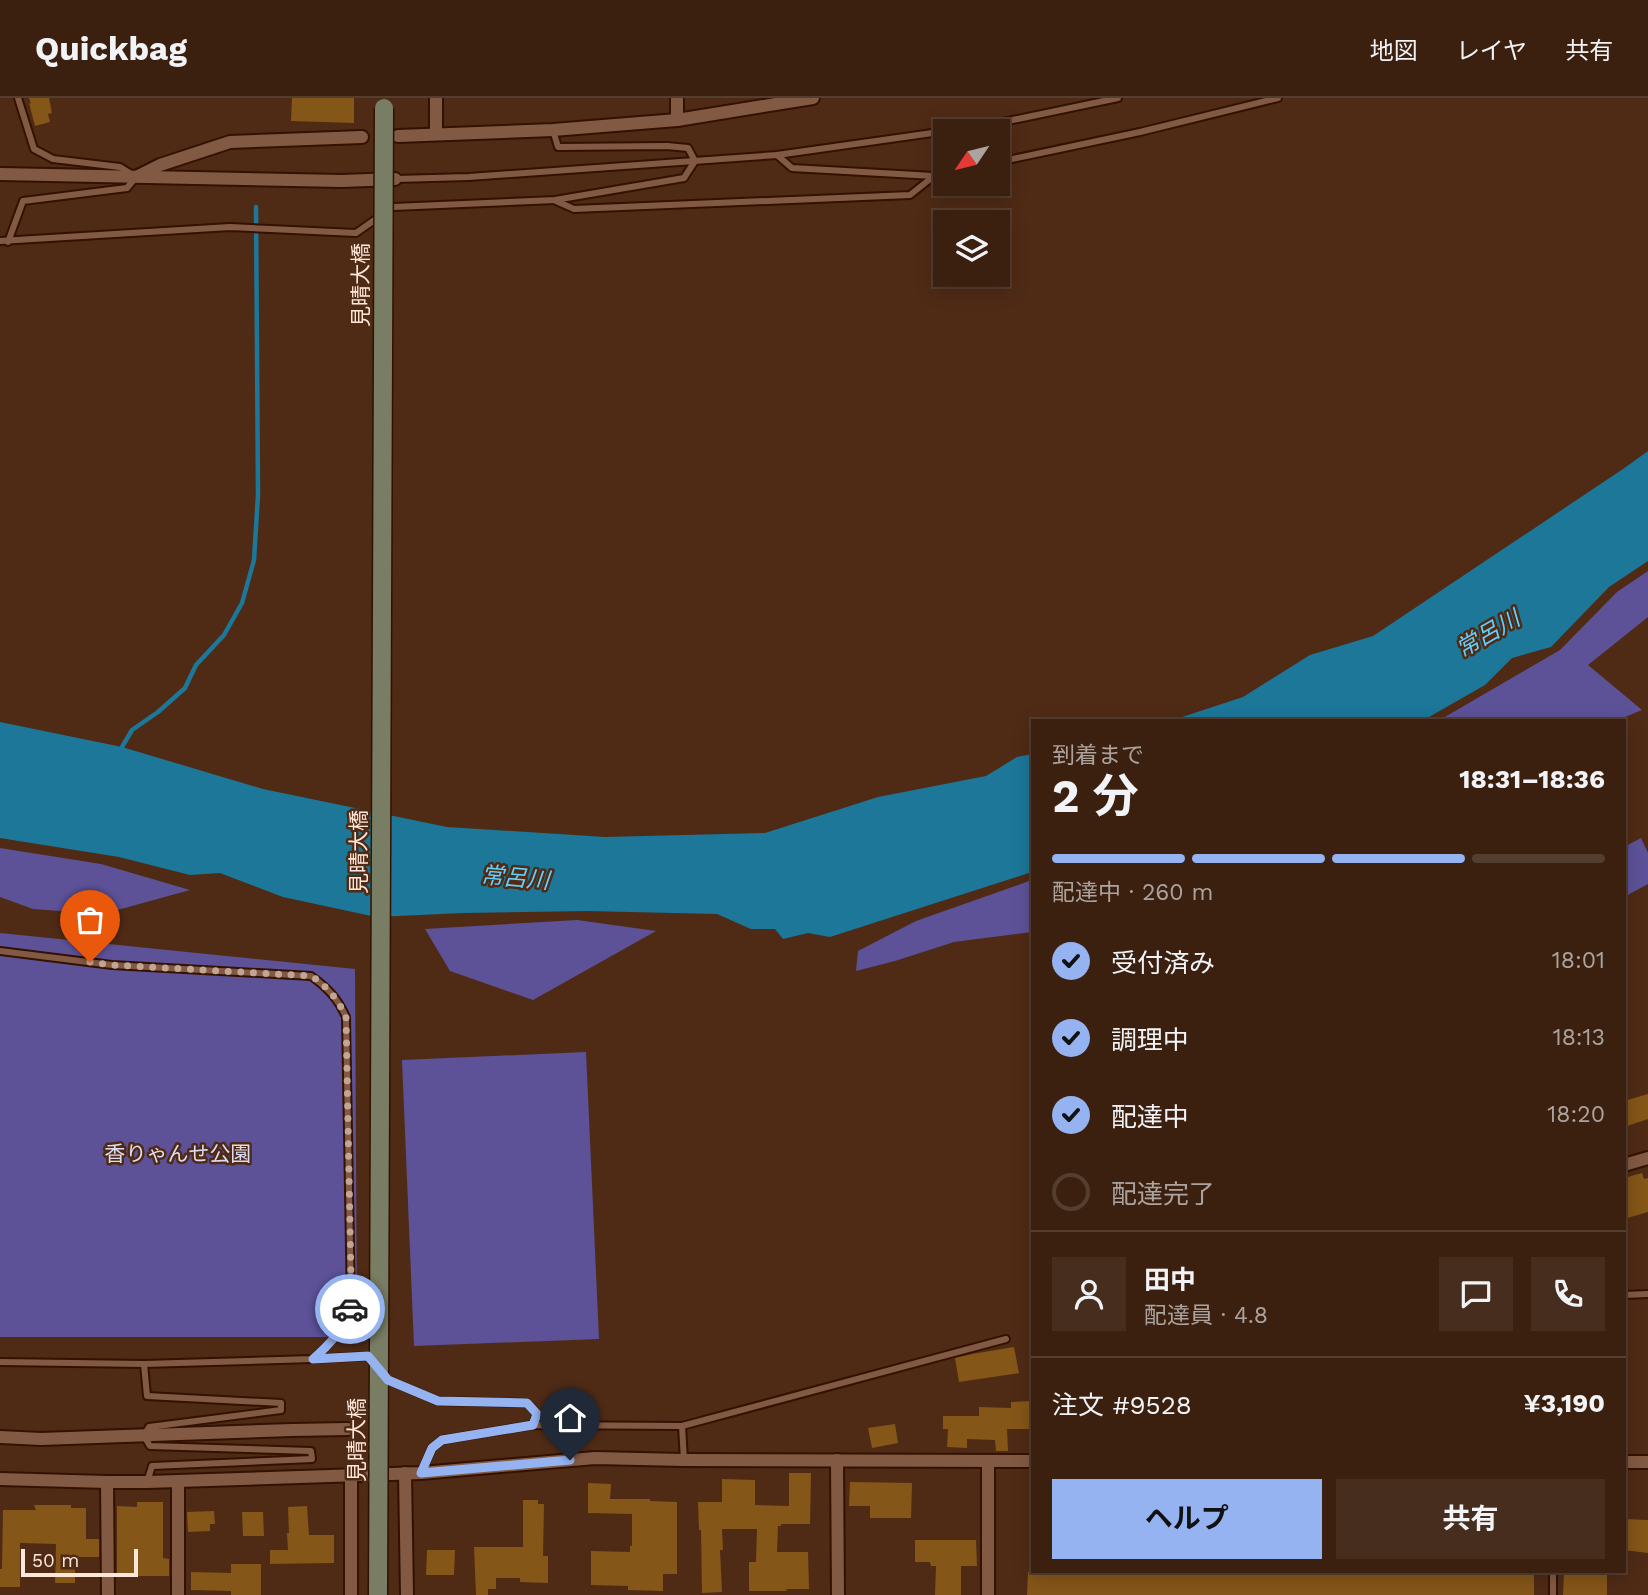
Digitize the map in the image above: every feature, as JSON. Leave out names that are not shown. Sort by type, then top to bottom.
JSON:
[{"type":"main road","name":"見晴大橋","points":[[378,1595],[384,108]]},
{"type":"street","points":[[436,98],[436,134]]},
{"type":"street","points":[[677,98],[677,120]]},
{"type":"street","points":[[398,136],[553,130],[677,120],[813,98]]},
{"type":"street","points":[[136,177],[160,165],[230,142],[362,137]]},
{"type":"street","points":[[0,174],[342,181],[395,179]]},
{"type":"street","points":[[1626,1164],[1648,1158]]},
{"type":"street","points":[[0,1437],[41,1439],[348,1429]]},
{"type":"street","points":[[0,1479],[146,1482],[421,1473],[595,1458],[1031,1461]]},
{"type":"street","points":[[837,1460],[838,1595]]},
{"type":"street","points":[[988,1461],[988,1595]]},
{"type":"street","points":[[1626,1462],[1648,1462]]},
{"type":"street","points":[[405,1473],[407,1595]]},
{"type":"street","points":[[351,1475],[351,1595]]},
{"type":"street","points":[[178,1481],[178,1595]]},
{"type":"street","points":[[107,1482],[108,1595]]},
{"type":"lane","points":[[8,242],[23,201],[127,188],[136,177],[120,167],[53,159],[34,149],[18,98]]},
{"type":"lane","points":[[395,179],[468,177],[777,155],[989,125],[1118,98]]},
{"type":"lane","points":[[1010,159],[1140,132],[1278,98]]},
{"type":"lane","points":[[553,130],[558,147],[688,148],[695,161]]},
{"type":"lane","points":[[777,155],[792,168],[933,176]]},
{"type":"lane","points":[[0,242],[230,227],[356,233],[393,207],[555,200],[684,178],[695,161]]},
{"type":"lane","points":[[555,200],[574,209],[910,195],[933,177]]},
{"type":"lane","points":[[0,951],[112,965],[312,976],[328,988],[340,1003],[346,1017],[351,1305],[339,1333],[313,1359]]},
{"type":"lane","points":[[1626,1295],[1648,1294]]},
{"type":"lane","points":[[421,1473],[432,1448],[442,1440],[533,1425],[682,1426],[1006,1339]]},
{"type":"lane","points":[[0,1362],[144,1364],[368,1356],[388,1380],[438,1401],[527,1403],[537,1414],[533,1425]]},
{"type":"lane","points":[[144,1364],[147,1396],[281,1403],[281,1410],[149,1427],[144,1436],[150,1446],[311,1451],[312,1459],[152,1465],[146,1482]]},
{"type":"lane","points":[[682,1426],[684,1460]]},
{"type":"lane","points":[[1553,1573],[1553,1595]]},
{"type":"green space","points":[[1648,571],[1648,617],[1588,665],[1642,710],[1620,719],[1441,719],[1560,650],[1617,592]]},
{"type":"green space","points":[[1641,838],[1648,853],[1648,884],[1626,896],[1626,846]]},
{"type":"green space","points":[[0,848],[101,864],[190,890],[103,914],[33,909],[0,897]]},
{"type":"green space","points":[[1031,880],[1031,932],[954,942],[856,971],[858,951],[916,921]]},
{"type":"green space","points":[[577,920],[656,931],[533,1000],[450,971],[425,929]]},
{"type":"green space","name":"香りゃんせ公園","points":[[0,933],[355,969],[357,1337],[0,1337]]},
{"type":"green space","points":[[586,1052],[599,1339],[414,1346],[402,1060]]},
{"type":"water","name":"常呂川","points":[[1648,451],[1648,561],[1609,587],[1551,647],[1512,658],[1485,685],[1426,719],[1176,719],[1243,697],[1310,655],[1373,636]]},
{"type":"water","name":"常呂川","points":[[0,722],[122,747],[263,789],[447,827],[605,837],[765,833],[878,797],[986,776],[1017,757],[1031,754],[1031,872],[830,937],[808,933],[783,939],[775,929],[751,929],[717,914],[587,911],[376,917],[283,897],[220,873],[190,875],[119,857],[0,838]]},
{"type":"building","points":[[29,98],[49,98],[52,113],[48,114],[50,122],[35,126]]},
{"type":"building","points":[[292,98],[354,98],[354,123],[291,121]]},
{"type":"building","points":[[1648,1094],[1648,1119],[1626,1126],[1626,1100]]},
{"type":"building","points":[[1642,1173],[1644,1179],[1648,1178],[1648,1212],[1626,1218],[1626,1177]]},
{"type":"building","points":[[1014,1347],[1019,1373],[959,1382],[955,1358]]},
{"type":"building","points":[[1031,1401],[1031,1429],[1007,1429],[1008,1451],[996,1451],[995,1440],[967,1439],[967,1448],[947,1447],[948,1429],[943,1429],[943,1416],[979,1416],[979,1407],[1011,1408],[1011,1402]]},
{"type":"building","points":[[895,1424],[898,1443],[872,1448],[868,1428]]},
{"type":"building","points":[[789,1473],[811,1473],[810,1524],[778,1526],[777,1552],[808,1552],[809,1589],[749,1591],[749,1562],[756,1562],[757,1529],[722,1529],[722,1592],[702,1593],[698,1502],[722,1502],[722,1479],[755,1480],[755,1505],[789,1506]]},
{"type":"building","points":[[850,1482],[912,1483],[911,1518],[870,1518],[870,1506],[849,1506]]},
{"type":"building","points":[[588,1483],[611,1484],[610,1499],[677,1502],[677,1574],[663,1574],[663,1591],[591,1585],[591,1551],[630,1552],[632,1514],[588,1513]]},
{"type":"building","points":[[523,1500],[538,1500],[538,1504],[544,1504],[543,1556],[548,1556],[548,1583],[520,1582],[520,1578],[496,1578],[496,1589],[488,1589],[488,1595],[476,1595],[474,1547],[523,1547]]},
{"type":"building","points":[[137,1502],[163,1502],[163,1558],[169,1559],[169,1576],[117,1576],[117,1506],[137,1507]]},
{"type":"building","points":[[34,1505],[71,1505],[71,1508],[86,1508],[86,1539],[99,1539],[99,1557],[75,1557],[75,1583],[55,1583],[56,1544],[20,1543],[20,1587],[0,1587],[3,1510],[36,1510]]},
{"type":"building","points":[[307,1506],[309,1535],[334,1535],[334,1563],[270,1564],[270,1550],[288,1550],[288,1507]]},
{"type":"building","points":[[214,1511],[215,1524],[210,1524],[210,1531],[188,1532],[187,1512]]},
{"type":"building","points":[[242,1512],[263,1512],[264,1536],[243,1536]]},
{"type":"building","points":[[1626,1519],[1648,1520],[1648,1553],[1626,1550]]},
{"type":"building","points":[[915,1540],[976,1540],[977,1566],[961,1566],[961,1595],[935,1595],[936,1566],[931,1566],[930,1562],[915,1562]]},
{"type":"building","points":[[427,1550],[455,1550],[454,1575],[426,1575]]},
{"type":"building","points":[[231,1564],[261,1564],[261,1595],[231,1595],[231,1591],[191,1590],[191,1572],[231,1573]]},
{"type":"building","points":[[1028,1572],[1534,1573],[1534,1595],[1027,1595]]},
{"type":"building","points":[[1564,1573],[1607,1573],[1607,1595],[1563,1595]]},
{"type":"waterway","points":[[122,753],[122,747],[132,730],[185,688],[196,665],[224,635],[242,603],[254,560],[258,495],[256,207]]},
{"type":"way so far","points":[[90,962],[312,976],[328,988],[340,1003],[346,1017],[350,1309]]},
{"type":"route","points":[[350,1309],[345,1323],[332,1342],[313,1359],[368,1356],[388,1380],[438,1401],[527,1403],[537,1414],[533,1425],[442,1440],[432,1448],[421,1473],[570,1460]]}]
